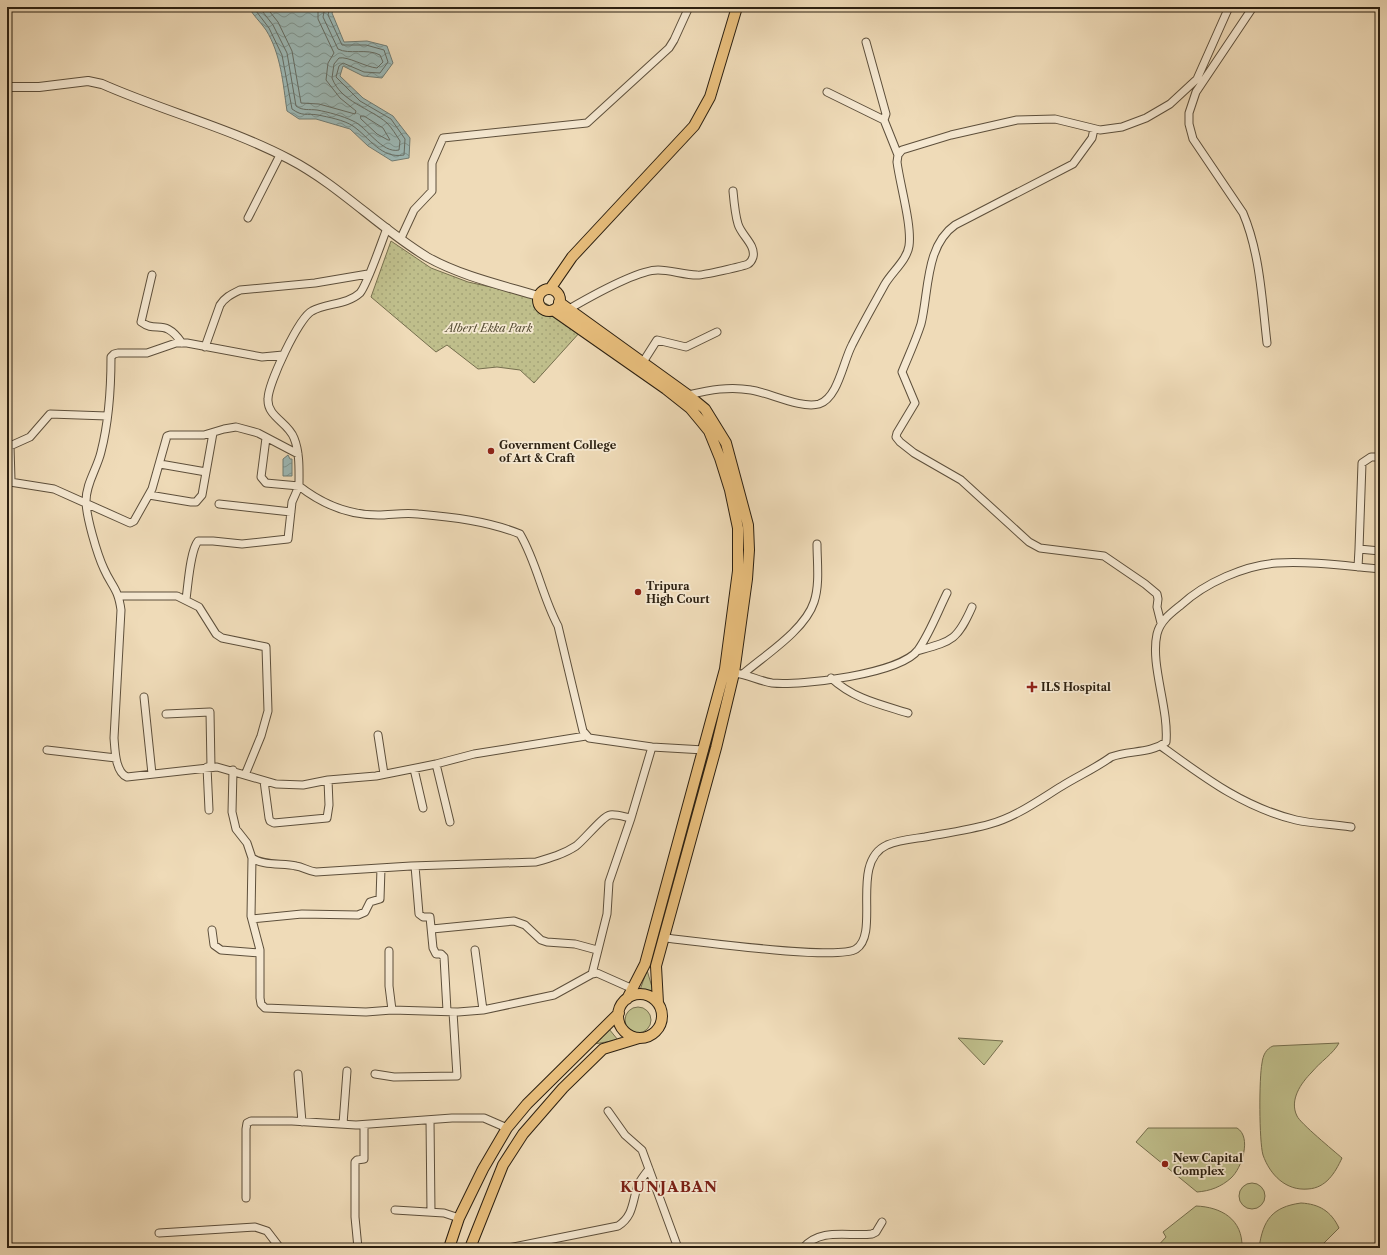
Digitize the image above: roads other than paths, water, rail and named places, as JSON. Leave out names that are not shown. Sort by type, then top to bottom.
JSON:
[{"type":"main road","points":[[550,289],[572,257],[694,126],[710,97],[737,7]]},
{"type":"main road","points":[[556,306],[557,292],[550,289],[544,289],[538,296],[540,306],[546,310],[556,306],[569,309],[688,395],[705,409],[726,443],[748,525],[749,550],[739,674],[716,748],[656,966],[658,1003],[662,1016],[658,1030],[646,1038],[632,1037],[621,1027],[619,1013],[620,1007],[633,989],[645,964],[725,669],[738,571],[738,528],[730,490],[710,431],[690,408],[556,306]]},
{"type":"main road","points":[[627,999],[633,996],[647,996],[658,1003]]},
{"type":"main road","points":[[449,1248],[459,1218],[482,1168],[507,1128],[527,1104],[619,1013]]},
{"type":"main road","points":[[470,1248],[504,1165],[523,1134],[563,1088],[603,1049],[639,1038]]},
{"type":"street","points":[[401,238],[414,210],[432,191],[432,164],[443,138],[587,123],[668,48],[674,40],[689,7]]},
{"type":"street","points":[[898,155],[908,147],[1017,120],[1055,119],[1094,129],[1122,128],[1133,124],[1164,107],[1184,92],[1197,79],[1229,7]]},
{"type":"street","points":[[1253,7],[1196,92],[1189,113],[1189,124],[1193,139],[1243,213],[1249,226],[1259,278],[1267,343]]},
{"type":"street","points":[[688,395],[727,388],[751,390],[808,405],[827,401],[834,392],[855,340],[885,285],[908,253],[909,232],[898,171],[898,155],[884,120],[886,114],[866,42]]},
{"type":"street","points":[[7,87],[39,87],[88,81],[102,84],[280,155],[310,172],[401,238],[445,266],[538,296]]},
{"type":"street","points":[[827,92],[884,120]]},
{"type":"street","points":[[1094,129],[1092,138],[1073,164],[955,226],[942,237],[931,267],[921,324],[902,372],[915,403],[896,437],[914,453],[961,480],[1029,542],[1040,548],[1104,556],[1145,584],[1156,594],[1158,599],[1157,607],[1161,623]]},
{"type":"street","points":[[248,218],[280,155]]},
{"type":"street","points":[[569,309],[590,296],[645,272],[668,270],[706,275],[727,268],[747,265],[753,258],[753,253],[749,241],[738,225],[733,191]]},
{"type":"street","points":[[186,599],[191,565],[198,541],[242,544],[285,540],[289,536],[292,502],[299,486],[298,454],[292,434],[268,406],[268,396],[284,355],[305,314],[313,310],[349,299],[360,292],[387,228]]},
{"type":"street","points":[[205,347],[214,316],[224,299],[233,293],[240,290],[315,283],[368,274]]},
{"type":"street","points":[[152,275],[141,322],[175,332],[182,343]]},
{"type":"street","points":[[643,362],[656,340],[686,347],[717,332]]},
{"type":"street","points":[[284,355],[262,357],[176,343],[147,353],[114,354],[111,358],[111,378],[107,416],[101,451],[87,488],[86,503],[103,566],[119,596],[121,610],[114,738],[116,758],[124,776],[209,767],[233,770],[276,784],[303,785],[328,780],[384,774],[436,764],[474,754],[586,736],[589,738],[652,747],[704,750]]},
{"type":"street","points":[[107,416],[50,414],[30,437],[8,445],[11,480],[8,482],[54,489],[130,523],[134,521],[149,495],[160,464],[167,436],[170,434],[204,435],[236,427],[258,433],[298,454]]},
{"type":"street","points":[[149,495],[196,502],[202,495],[213,432]]},
{"type":"street","points":[[266,438],[261,477],[266,483],[299,486],[320,500],[354,512],[377,515],[417,514],[484,523],[520,534],[531,552],[551,612],[558,626],[583,731],[586,736]]},
{"type":"street","points":[[1358,567],[1362,463],[1371,457],[1380,457]]},
{"type":"street","points":[[160,464],[206,472]]},
{"type":"street","points":[[219,504],[291,512]]},
{"type":"street","points":[[739,674],[787,637],[814,603],[818,544]]},
{"type":"street","points":[[1359,549],[1380,551]]},
{"type":"street","points":[[664,938],[812,953],[848,952],[857,949],[862,942],[866,923],[868,870],[872,858],[877,851],[886,845],[898,841],[963,830],[1008,818],[1111,757],[1120,754],[1149,750],[1161,746],[1166,742],[1167,729],[1156,658],[1157,635],[1161,623],[1191,596],[1216,582],[1255,567],[1278,563],[1380,569]]},
{"type":"street","points":[[917,651],[947,593]]},
{"type":"street","points":[[119,596],[170,594],[186,599],[203,612],[216,634],[222,638],[266,647],[268,711],[261,736],[246,775]]},
{"type":"street","points":[[739,674],[772,683],[792,683],[882,670],[897,664],[917,651],[944,642],[956,636],[962,630],[972,607]]},
{"type":"street","points":[[831,678],[842,689],[854,696],[908,713]]},
{"type":"street","points":[[144,697],[152,774]]},
{"type":"street","points":[[166,714],[210,712],[210,810]]},
{"type":"street","points":[[378,735],[384,774]]},
{"type":"street","points":[[1161,746],[1219,788],[1253,806],[1297,820],[1351,826]]},
{"type":"street","points":[[592,974],[607,914],[609,882],[631,818],[652,747]]},
{"type":"street","points":[[48,750],[116,758]]},
{"type":"street","points":[[436,764],[450,822]]},
{"type":"street","points":[[414,768],[423,808]]},
{"type":"street","points":[[233,770],[232,812],[236,829],[246,843],[252,858],[252,919],[260,953],[260,998],[261,1004],[265,1008],[359,1012],[392,1010],[450,1012],[483,1010],[554,995],[592,974],[597,973],[633,989]]},
{"type":"street","points":[[264,781],[269,818],[270,822],[274,823],[327,818],[329,805],[328,780]]},
{"type":"street","points":[[252,858],[260,861],[297,866],[306,871],[316,872],[415,866],[536,862],[552,858],[575,846],[591,833],[603,818],[609,815],[631,818]]},
{"type":"street","points":[[375,1074],[394,1077],[457,1076],[444,957],[441,954],[436,954],[433,948],[430,917],[422,917],[419,914],[415,866]]},
{"type":"street","points":[[252,919],[302,914],[358,915],[365,912],[370,902],[380,899],[381,868]]},
{"type":"street","points":[[432,929],[514,921],[525,925],[541,940],[547,942],[575,944],[597,950]]},
{"type":"street","points":[[212,930],[214,945],[221,950],[260,953]]},
{"type":"street","points":[[475,950],[483,1010]]},
{"type":"street","points":[[389,951],[389,986],[392,1010]]},
{"type":"street","points":[[344,1124],[347,1071]]},
{"type":"street","points":[[298,1074],[302,1122]]},
{"type":"street","points":[[608,1111],[625,1135],[642,1150],[660,1203],[678,1248]]},
{"type":"street","points":[[246,1198],[247,1123],[252,1121],[364,1125],[484,1118],[507,1128]]},
{"type":"street","points":[[430,1120],[429,1175],[431,1212]]},
{"type":"street","points":[[358,1248],[355,1217],[355,1162],[357,1160],[364,1159],[364,1125]]},
{"type":"street","points":[[508,1248],[618,1226],[629,1216],[639,1184],[649,1169]]},
{"type":"street","points":[[395,1210],[431,1212],[459,1218]]},
{"type":"street","points":[[803,1248],[812,1240],[825,1235],[872,1234],[876,1232],[882,1222]]},
{"type":"street","points":[[159,1233],[255,1227],[266,1231],[280,1248]]},
{"type":"street","points":[[784,1248],[795,1248]]},
{"type":"water","points":[[249,7],[335,7],[332,13],[344,42],[367,41],[387,46],[393,63],[382,78],[363,76],[343,66],[340,76],[363,98],[393,116],[410,138],[409,158],[392,161],[368,146],[350,129],[316,119],[299,119],[287,111],[281,69],[275,49],[266,30]]},
{"type":"water","points":[[288,455],[290,459],[292,459],[292,476],[283,476],[283,459]]},
{"type":"place","name":"Government College of Art & Craft","points":[[491,451]]},
{"type":"place","name":"Tripura High Court","points":[[638,592]]},
{"type":"place","name":"ILS Hospital","points":[[1032,687]]},
{"type":"place","name":"New Capital Complex","points":[[1165,1164]]},
{"type":"district","name":"KUNJABAN","points":[[669,1187]]},
{"type":"park label","name":"Albert Ekka Park","points":[[489,328]]}]
